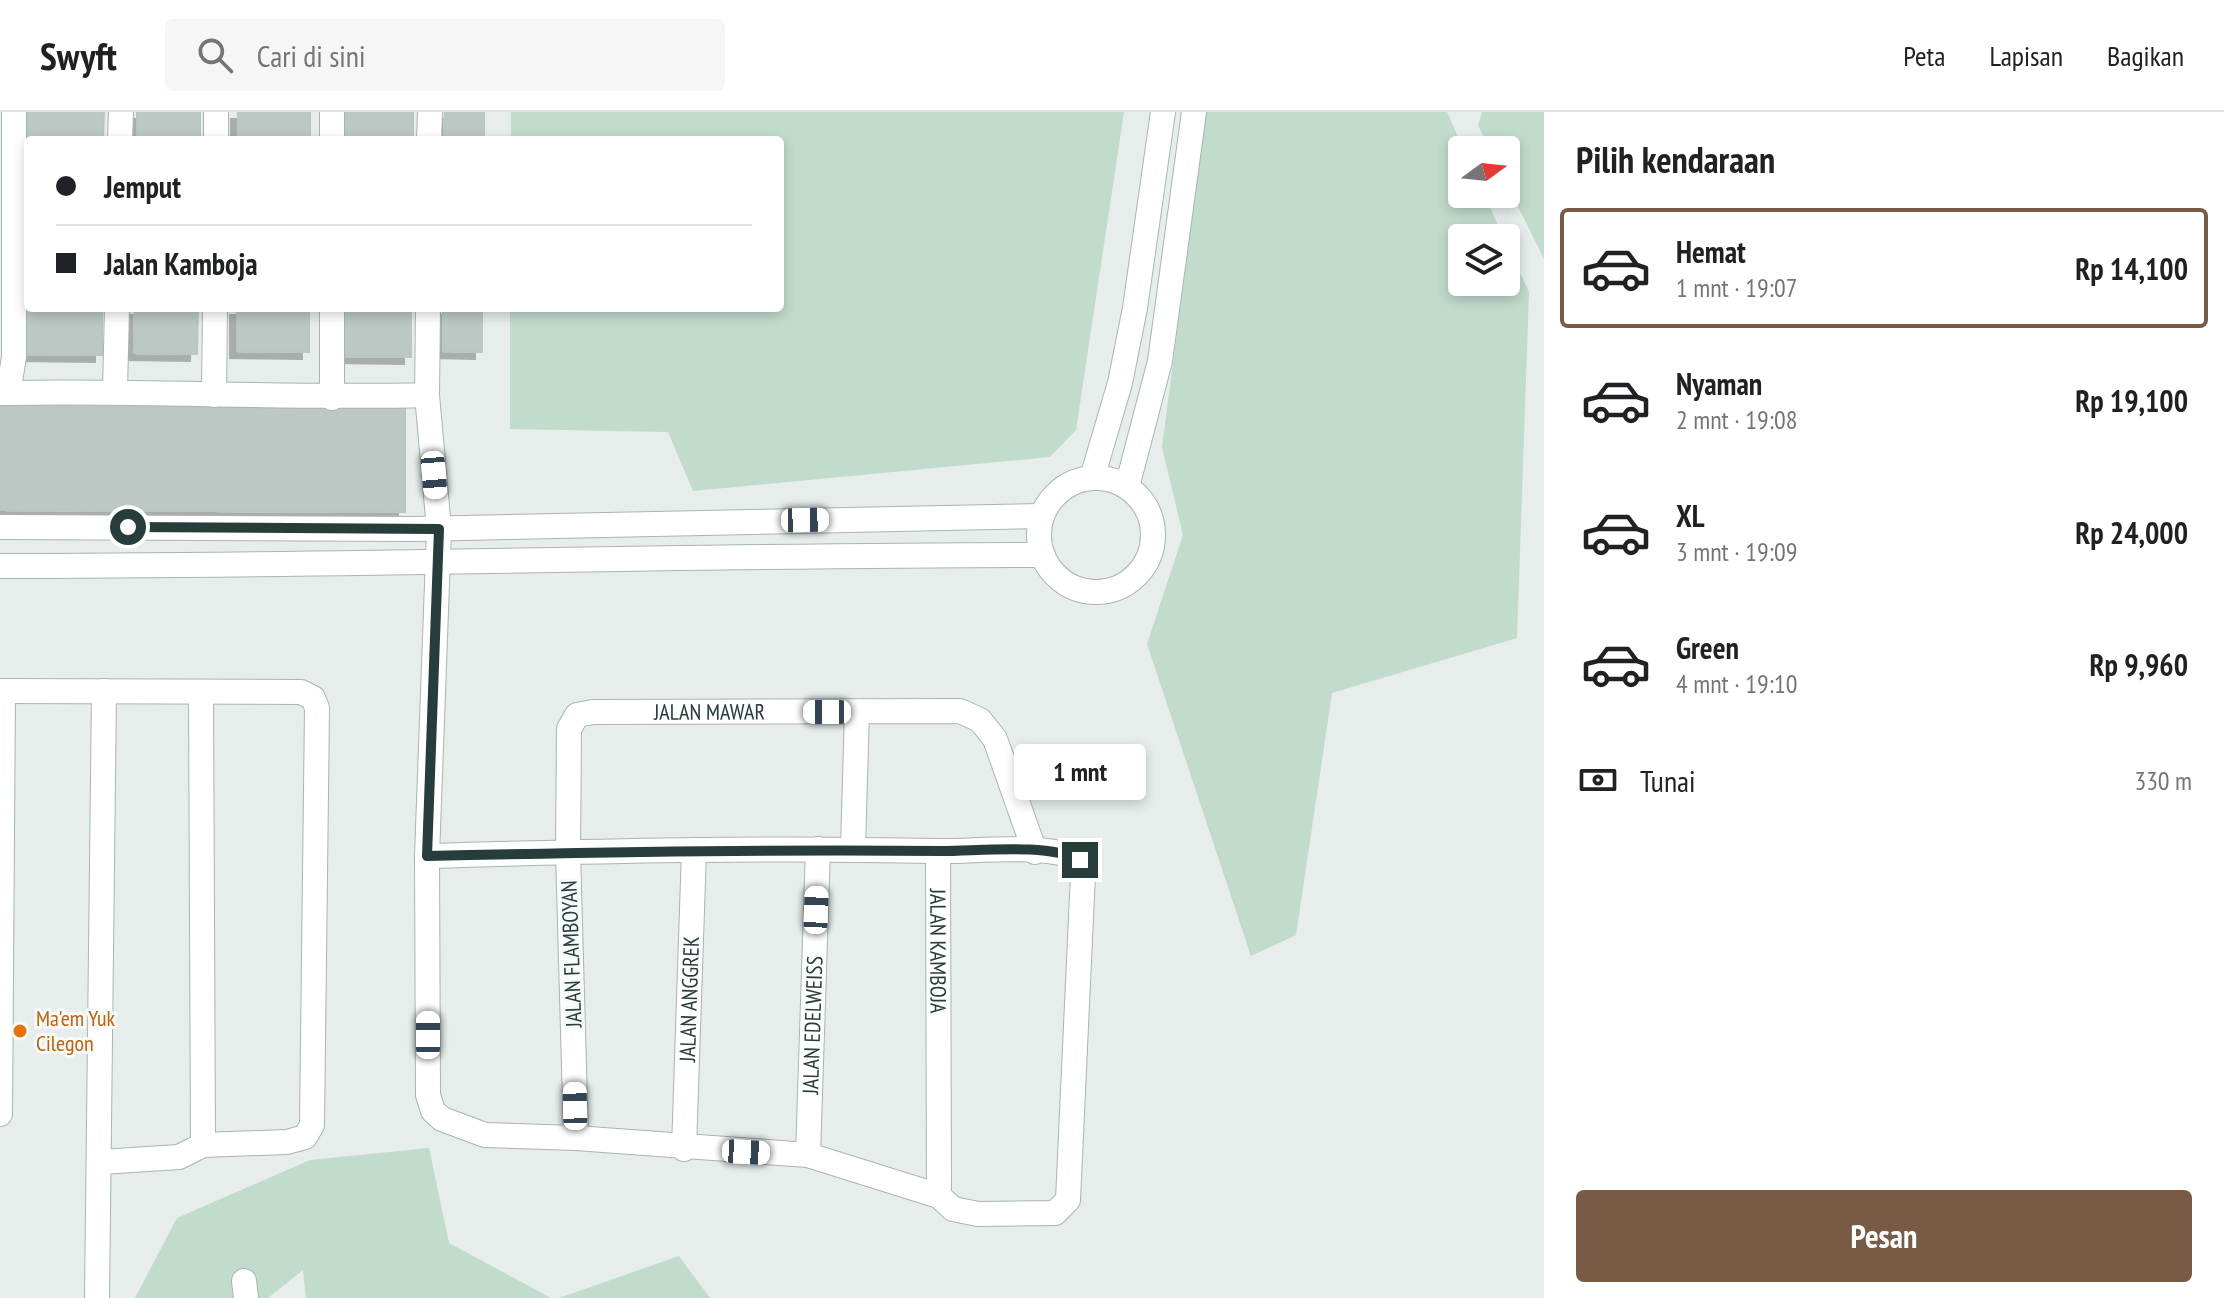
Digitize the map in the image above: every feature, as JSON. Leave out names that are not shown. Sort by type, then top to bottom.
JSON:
[{"type":"street","points":[[14,112],[14,357],[4,393],[115,390],[332,398],[427,395]]},
{"type":"street","points":[[120,136],[121,112]]},
{"type":"street","points":[[216,112],[216,136]]},
{"type":"street","points":[[332,112],[332,136]]},
{"type":"street","points":[[429,136],[430,112]]},
{"type":"street","points":[[1092,478],[1120,383],[1135,308],[1163,112]]},
{"type":"street","points":[[1127,487],[1160,361],[1194,112]]},
{"type":"street","points":[[115,390],[117,312]]},
{"type":"street","points":[[214,395],[215,312]]},
{"type":"street","points":[[332,312],[332,398]]},
{"type":"street","points":[[428,312],[427,395],[439,529],[427,856],[428,1095],[433,1111],[453,1125],[485,1135],[576,1138],[684,1149],[808,1155],[939,1196],[953,1209],[978,1214],[1055,1213],[1068,1200],[1083,874],[1080,860],[1068,854],[938,851]]},
{"type":"street","points":[[1092,478],[1114,481],[1127,487],[1139,497],[1152,524],[1150,554],[1133,578],[1107,591],[1078,589],[1053,573],[1043,555],[1039,531],[1042,516],[1058,492],[1071,483],[1092,478]]},
{"type":"street","points":[[0,527],[439,529],[1042,516]]},
{"type":"street","points":[[0,566],[437,562],[743,555],[1043,555]]},
{"type":"street","points":[[0,1114],[1,691],[301,692],[313,698],[317,708],[312,1125],[305,1137],[287,1142],[203,1145],[179,1157],[101,1162]]},
{"type":"street","points":[[97,1298],[101,1162],[104,691]]},
{"type":"street","points":[[201,692],[203,1145]]},
{"type":"street","name":"JALAN MAWAR","points":[[568,852],[569,729],[577,715],[593,712],[960,711],[980,720],[995,739],[1035,852]]},
{"type":"street","points":[[853,848],[857,712]]},
{"type":"street","name":"JALAN FLAMBOYAN","points":[[576,1138],[568,852],[853,848],[938,851]]},
{"type":"street","name":"JALAN EDELWEISS","points":[[808,1155],[818,849]]},
{"type":"street","name":"JALAN ANGGREK","points":[[684,1149],[694,850]]},
{"type":"street","name":"JALAN KAMBOJA","points":[[938,851],[939,1196]]},
{"type":"street","points":[[427,856],[568,852]]},
{"type":"green space","points":[[511,112],[1124,112],[1076,430],[1050,457],[693,491],[668,432],[510,429],[510,312],[784,312],[784,136],[511,136]]},
{"type":"green space","points":[[1206,112],[1447,112],[1458,136],[1448,136],[1448,208],[1490,208],[1498,224],[1448,224],[1448,296],[1520,296],[1520,272],[1529,292],[1517,638],[1332,693],[1296,935],[1251,956],[1147,644],[1183,535],[1162,447]]},
{"type":"green space","points":[[1482,112],[1544,112],[1544,259],[1519,208],[1520,136],[1483,136],[1478,125]]},
{"type":"green space","points":[[429,1148],[449,1243],[551,1298],[306,1298],[303,1270],[268,1298],[135,1298],[177,1218],[310,1160]]},
{"type":"green space","points":[[679,1256],[710,1298],[559,1298]]},
{"type":"building","points":[[28,112],[104,112],[103,136],[28,136]]},
{"type":"building","points":[[137,112],[200,112],[200,136],[137,136]]},
{"type":"building","points":[[238,112],[310,112],[310,136],[238,136]]},
{"type":"building","points":[[343,112],[413,112],[413,136],[343,136]]},
{"type":"building","points":[[445,112],[484,112],[484,136],[444,136]]},
{"type":"building","points":[[26,312],[102,312],[102,355],[26,354]]},
{"type":"building","points":[[135,312],[198,312],[197,354],[134,353]]},
{"type":"building","points":[[237,312],[309,312],[309,352],[237,351]]},
{"type":"building","points":[[341,312],[411,312],[411,357],[340,356]]},
{"type":"building","points":[[443,312],[482,312],[482,352],[443,351]]},
{"type":"building","points":[[0,406],[405,408],[405,512],[0,510]]},
{"type":"place","name":"Ma'em Yuk Cilegon","points":[[20,1031]]},
{"type":"route","points":[[128,527],[439,529],[427,856],[853,848],[1035,852],[1068,854],[1080,860]]}]
